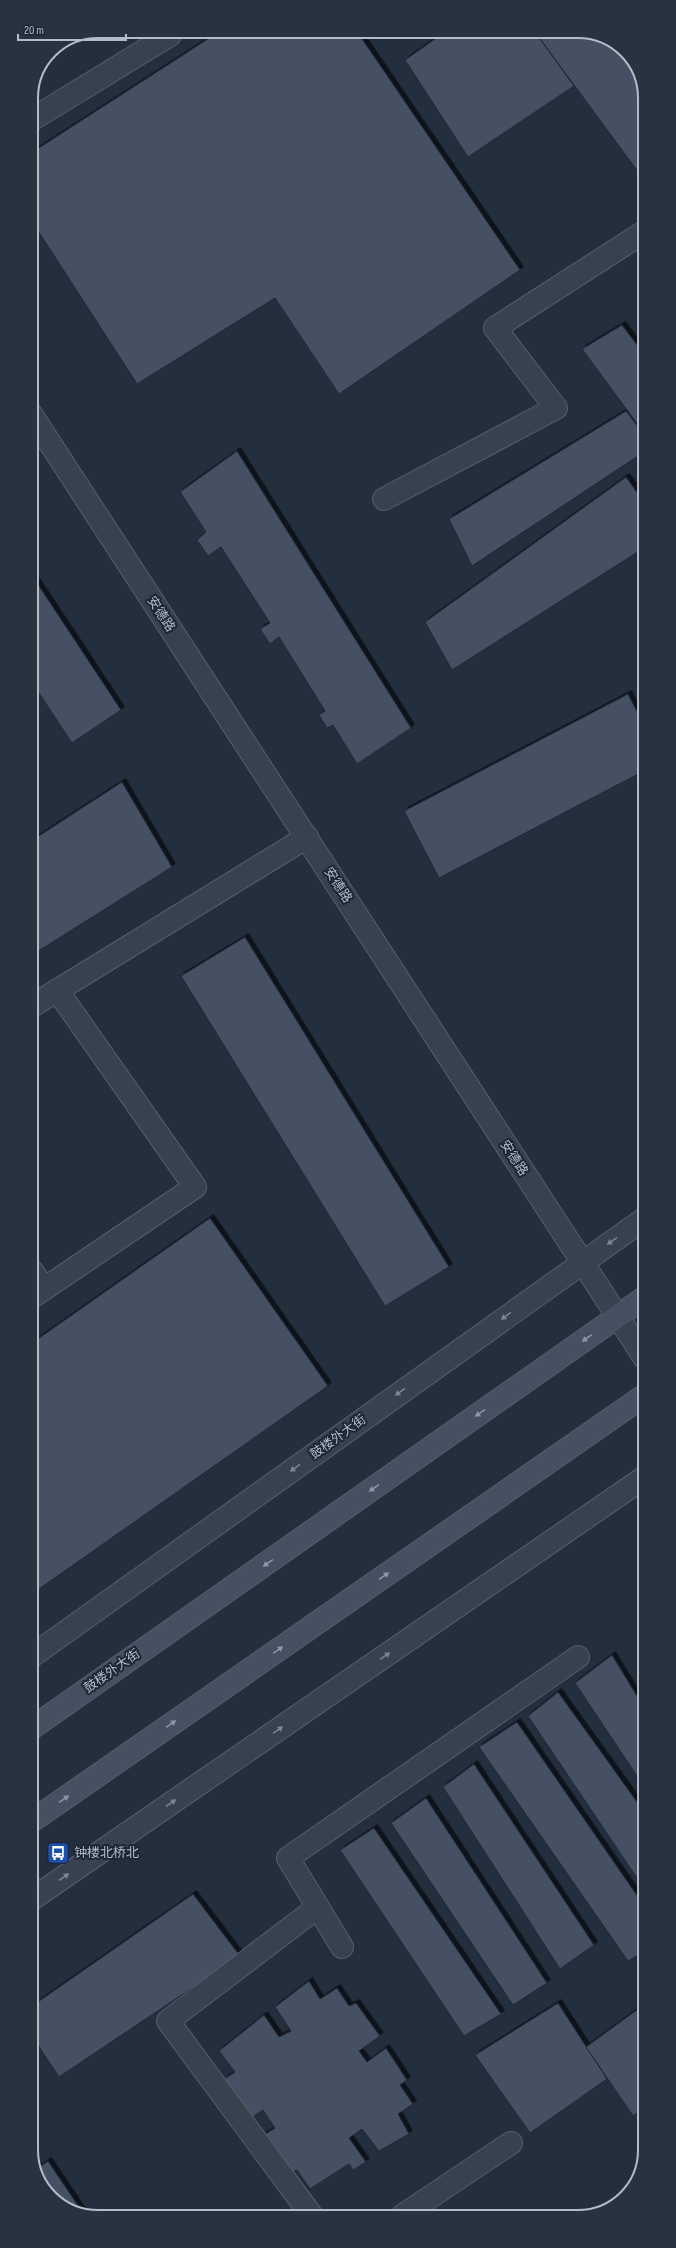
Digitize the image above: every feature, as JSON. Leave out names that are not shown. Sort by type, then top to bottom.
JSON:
[{"type":"main road","name":"鼓楼外大街","points":[[38,1724],[638,1302]]},
{"type":"main road","points":[[38,1817],[638,1399]]},
{"type":"street","points":[[38,116],[165,38]]},
{"type":"street","points":[[384,499],[556,408],[495,328],[638,236]]},
{"type":"street","name":"安德路","points":[[38,425],[638,1346]]},
{"type":"street","points":[[38,1002],[307,837]]},
{"type":"street","points":[[38,1285],[195,1187],[57,990]]},
{"type":"street","name":"鼓楼外大街","points":[[38,1652],[638,1223]]},
{"type":"street","points":[[38,1895],[638,1482]]},
{"type":"street","points":[[342,1947],[288,1858],[578,1657]]},
{"type":"street","points":[[308,2210],[168,2021],[318,1907]]},
{"type":"street","points":[[411,2210],[511,2143]]},
{"type":"building","points":[[209,38],[361,38],[520,270],[339,394],[275,298],[137,384],[38,231],[38,148]]},
{"type":"building","points":[[436,38],[539,38],[574,86],[468,157],[405,60]]},
{"type":"building","points":[[539,38],[590,39],[611,48],[626,61],[637,86],[638,172]]},
{"type":"building","points":[[622,325],[638,346],[638,425],[582,349]]},
{"type":"building","points":[[626,411],[638,426],[638,456],[472,566],[449,519]]},
{"type":"building","points":[[237,451],[411,728],[357,764],[333,725],[327,728],[319,715],[325,711],[279,637],[270,644],[260,629],[270,623],[221,547],[208,556],[197,540],[206,532],[180,492]]},
{"type":"building","points":[[626,477],[638,494],[638,552],[452,670],[425,622]]},
{"type":"building","points":[[38,587],[121,710],[72,743],[38,692]]},
{"type":"building","points":[[628,694],[638,713],[638,774],[439,878],[404,811]]},
{"type":"building","points":[[122,782],[172,867],[38,951],[38,836]]},
{"type":"building","points":[[245,937],[449,1267],[385,1306],[181,976]]},
{"type":"building","points":[[210,1218],[328,1386],[38,1590],[38,1339]]},
{"type":"building","points":[[612,1655],[638,1698],[637,1776],[575,1683]]},
{"type":"building","points":[[558,1692],[638,1803],[638,1880],[528,1716]]},
{"type":"building","points":[[517,1722],[638,1897],[638,1955],[628,1961],[479,1747]]},
{"type":"building","points":[[474,1764],[594,1945],[560,1969],[443,1787]]},
{"type":"building","points":[[426,1798],[547,1983],[513,2005],[391,1823]]},
{"type":"building","points":[[374,1828],[501,2014],[464,2036],[340,1850]]},
{"type":"building","points":[[193,1894],[240,1956],[59,2077],[38,2045],[38,2002]]},
{"type":"building","points":[[309,1981],[320,1999],[337,1988],[349,2006],[356,2003],[380,2036],[359,2051],[367,2062],[386,2048],[407,2080],[400,2085],[413,2104],[398,2114],[409,2134],[379,2151],[362,2129],[349,2138],[366,2162],[353,2170],[349,2164],[310,2189],[297,2170],[287,2175],[262,2136],[275,2128],[263,2110],[251,2118],[224,2079],[235,2072],[219,2051],[264,2015],[279,2037],[291,2031],[275,2007]]},
{"type":"building","points":[[558,2003],[607,2079],[530,2133],[475,2055]]},
{"type":"building","points":[[638,2009],[638,2113],[633,2116],[586,2047]]},
{"type":"building","points":[[48,2161],[78,2206],[65,2200],[50,2187],[40,2166]]},
{"type":"place","name":"钟楼北桥北","points":[[58,1853]]}]
